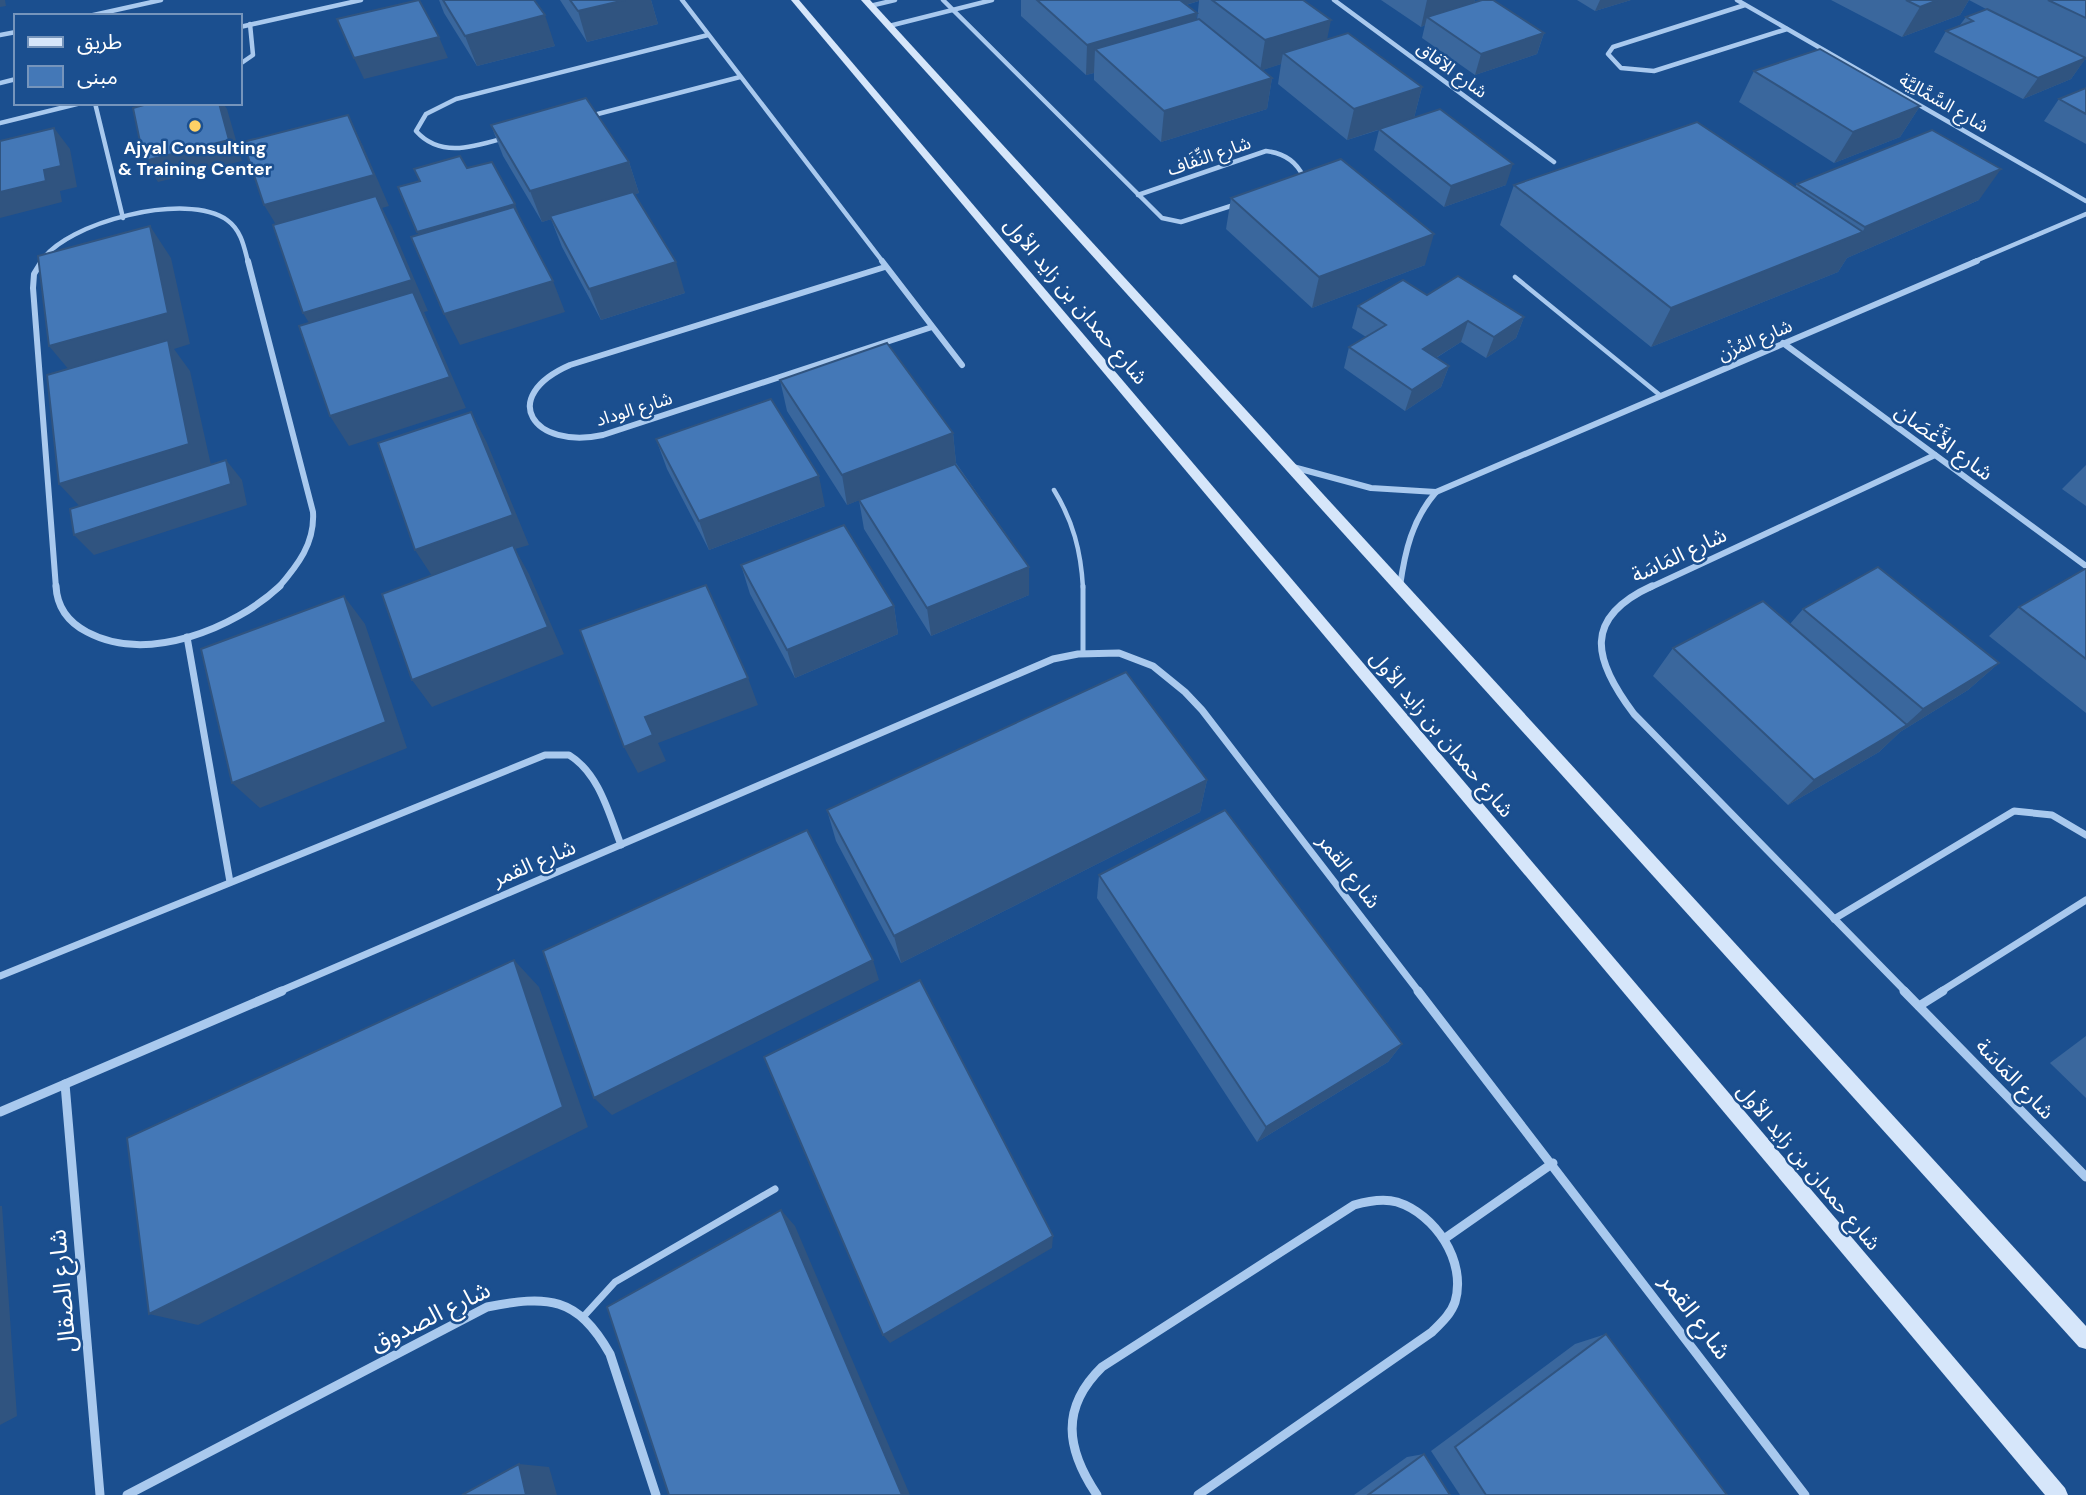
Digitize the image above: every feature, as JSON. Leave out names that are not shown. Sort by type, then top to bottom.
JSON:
[{"type":"main road","name":"شارع حمدان بن زايد الأول","points":[[795,0],[2058,1495]]},
{"type":"main road","name":"شارع حمدان بن زايد الأول","points":[[868,3],[2086,1340]]},
{"type":"street","points":[[98,14],[161,0]]},
{"type":"street","points":[[242,26],[361,0]]},
{"type":"street","points":[[682,0],[962,365]]},
{"type":"street","points":[[868,3],[895,0]]},
{"type":"street","points":[[943,0],[1162,218],[1174,222],[1187,221],[1249,199]]},
{"type":"street","points":[[889,26],[992,0]]},
{"type":"street","name":"شارع الآفاق","points":[[1334,0],[1554,162]]},
{"type":"street","name":"شارع السَّمَّالِيَّة","points":[[1737,0],[2086,201]]},
{"type":"street","points":[[1745,5],[1613,47],[1608,54],[1611,62],[1623,69],[1654,71],[1787,29]]},
{"type":"street","points":[[242,63],[253,55],[250,24]]},
{"type":"street","points":[[511,136],[454,149],[435,147],[422,141],[416,131],[418,122],[426,113],[447,102],[708,35]]},
{"type":"street","points":[[579,119],[740,77]]},
{"type":"street","points":[[0,123],[73,105]]},
{"type":"street","points":[[95,105],[123,218]]},
{"type":"street","name":"شارع النِّفَاف","points":[[1138,195],[1266,151],[1284,155],[1301,170],[1304,176],[1299,182]]},
{"type":"street","points":[[191,208],[225,216],[237,226],[311,496],[314,518],[311,539],[287,578],[243,613],[187,637],[156,643],[125,643],[100,639],[79,628],[63,613],[56,592],[33,288],[35,272],[43,259],[58,246],[78,234],[123,218],[191,208]]},
{"type":"street","name":"شارع المُزْن","points":[[1291,466],[1371,488],[1436,492],[2086,214]]},
{"type":"street","name":"شارع الوداد","points":[[885,267],[570,365],[550,374],[537,386],[531,401],[531,416],[539,428],[558,437],[580,439],[603,435],[932,327]]},
{"type":"street","name":"شارع الأَغْصَان","points":[[1783,343],[2086,566]]},
{"type":"street","name":"شارع المَاسَة","points":[[1935,455],[1633,595],[1608,618],[1600,645],[1608,680],[1634,714],[2086,1177]]},
{"type":"street","points":[[1400,586],[1406,543],[1418,514],[1436,492]]},
{"type":"street","points":[[187,637],[230,882]]},
{"type":"street","name":"شارع القمر","points":[[0,1112],[1053,659],[1083,651],[1111,652],[1136,657],[1159,668],[1202,710],[1553,1163],[1805,1495]]},
{"type":"street","points":[[0,976],[537,757],[554,753],[569,755],[582,762],[591,776],[621,845]]},
{"type":"street","points":[[1834,919],[2014,811],[2041,810],[2070,821],[2086,835]]},
{"type":"street","points":[[1919,1006],[2086,900]]},
{"type":"street","name":"شارع الصقال","points":[[65,1084],[100,1495]]},
{"type":"street","points":[[1444,1239],[1553,1163]]},
{"type":"street","points":[[1097,1495],[1082,1475],[1072,1443],[1073,1413],[1083,1388],[1102,1367],[1354,1205],[1374,1200],[1398,1202],[1425,1216],[1444,1239],[1456,1266],[1456,1296],[1449,1315],[1432,1332],[1198,1495]]},
{"type":"street","name":"شارع الصدوق","points":[[127,1495],[487,1307],[513,1300],[536,1299],[561,1304],[584,1316],[603,1337],[617,1365],[656,1495]]},
{"type":"lane","points":[[1515,278],[1661,396]]},
{"type":"lane","points":[[1055,490],[1072,517],[1081,547],[1083,651]]},
{"type":"lane","points":[[584,1316],[615,1282],[775,1189]]},
{"type":"building","points":[[419,0],[439,37],[354,58],[337,19]]},
{"type":"building","points":[[443,0],[534,0],[545,15],[465,36]]},
{"type":"building","points":[[570,0],[625,0],[578,11]]},
{"type":"building","points":[[1037,0],[1180,0],[1197,13],[1087,45]]},
{"type":"building","points":[[1212,0],[1303,0],[1331,20],[1265,40]]},
{"type":"building","points":[[1482,0],[1493,0],[1544,33],[1481,54],[1427,17]]},
{"type":"building","points":[[1906,0],[1938,0],[1920,7]]},
{"type":"building","points":[[2048,0],[2086,0],[2086,18]]},
{"type":"building","points":[[1987,9],[2086,58],[2038,78],[1946,31],[1973,21],[1966,17]]},
{"type":"building","points":[[1199,19],[1272,78],[1164,111],[1095,49]]},
{"type":"building","points":[[1348,33],[1422,87],[1354,109],[1283,53]]},
{"type":"building","points":[[1820,49],[1920,106],[1853,132],[1754,71]]},
{"type":"building","points":[[2086,88],[2086,114],[2059,99]]},
{"type":"building","points":[[586,98],[629,162],[530,191],[491,125]]},
{"type":"building","points":[[144,105],[220,105],[229,140],[144,161],[133,108]]},
{"type":"building","points":[[1440,109],[1513,164],[1451,186],[1379,129]]},
{"type":"building","points":[[348,115],[374,175],[264,205],[243,142]]},
{"type":"building","points":[[1697,122],[1863,232],[1671,308],[1514,185]]},
{"type":"building","points":[[54,128],[61,166],[44,170],[46,181],[0,192],[0,141]]},
{"type":"building","points":[[1932,130],[2001,169],[1865,227],[1797,184]]},
{"type":"building","points":[[460,156],[467,168],[492,162],[515,204],[417,232],[398,187],[420,181],[414,169]]},
{"type":"building","points":[[1341,159],[1434,234],[1319,277],[1231,198]]},
{"type":"building","points":[[633,192],[676,262],[589,289],[550,216]]},
{"type":"building","points":[[376,196],[412,280],[303,313],[273,225]]},
{"type":"building","points":[[514,207],[553,281],[444,314],[411,237]]},
{"type":"building","points":[[150,226],[168,313],[49,346],[38,256]]},
{"type":"building","points":[[1458,276],[1524,317],[1494,337],[1468,321],[1423,349],[1449,366],[1412,390],[1349,347],[1386,325],[1358,306],[1403,280],[1427,295]]},
{"type":"building","points":[[413,292],[450,377],[330,416],[299,326]]},
{"type":"building","points":[[168,340],[189,444],[59,484],[47,375]]},
{"type":"building","points":[[887,343],[953,433],[842,475],[780,380]]},
{"type":"building","points":[[771,399],[819,476],[699,521],[656,439]]},
{"type":"building","points":[[471,412],[513,515],[415,550],[378,443]]},
{"type":"building","points":[[226,460],[231,484],[74,535],[70,509]]},
{"type":"building","points":[[955,464],[1029,567],[927,608],[859,500]]},
{"type":"building","points":[[844,525],[894,606],[787,650],[741,565]]},
{"type":"building","points":[[513,545],[548,627],[412,680],[382,594]]},
{"type":"building","points":[[1878,567],[1999,663],[1923,709],[1803,609]]},
{"type":"building","points":[[2086,569],[2086,659],[2019,607]]},
{"type":"building","points":[[706,585],[748,678],[645,717],[653,735],[624,747],[580,630]]},
{"type":"building","points":[[344,596],[386,722],[232,783],[201,649]]},
{"type":"building","points":[[1763,601],[1907,725],[1814,780],[1673,648]]},
{"type":"building","points":[[1126,672],[1207,780],[894,936],[827,810]]},
{"type":"building","points":[[1225,810],[1402,1044],[1266,1127],[1099,875]]},
{"type":"building","points":[[807,830],[873,960],[594,1098],[543,951]]},
{"type":"building","points":[[514,960],[563,1107],[149,1314],[127,1138]]},
{"type":"building","points":[[920,980],[1053,1236],[883,1335],[764,1057]]},
{"type":"building","points":[[781,1210],[902,1495],[669,1495],[607,1307]]},
{"type":"building","points":[[1606,1334],[1727,1495],[1486,1495],[1455,1447]]},
{"type":"building","points":[[1424,1454],[1450,1495],[1368,1495]]},
{"type":"building","points":[[519,1464],[526,1495],[462,1495]]},
{"type":"place","name":"Ajyal Consulting & Training Center","points":[[195,126]]}]
